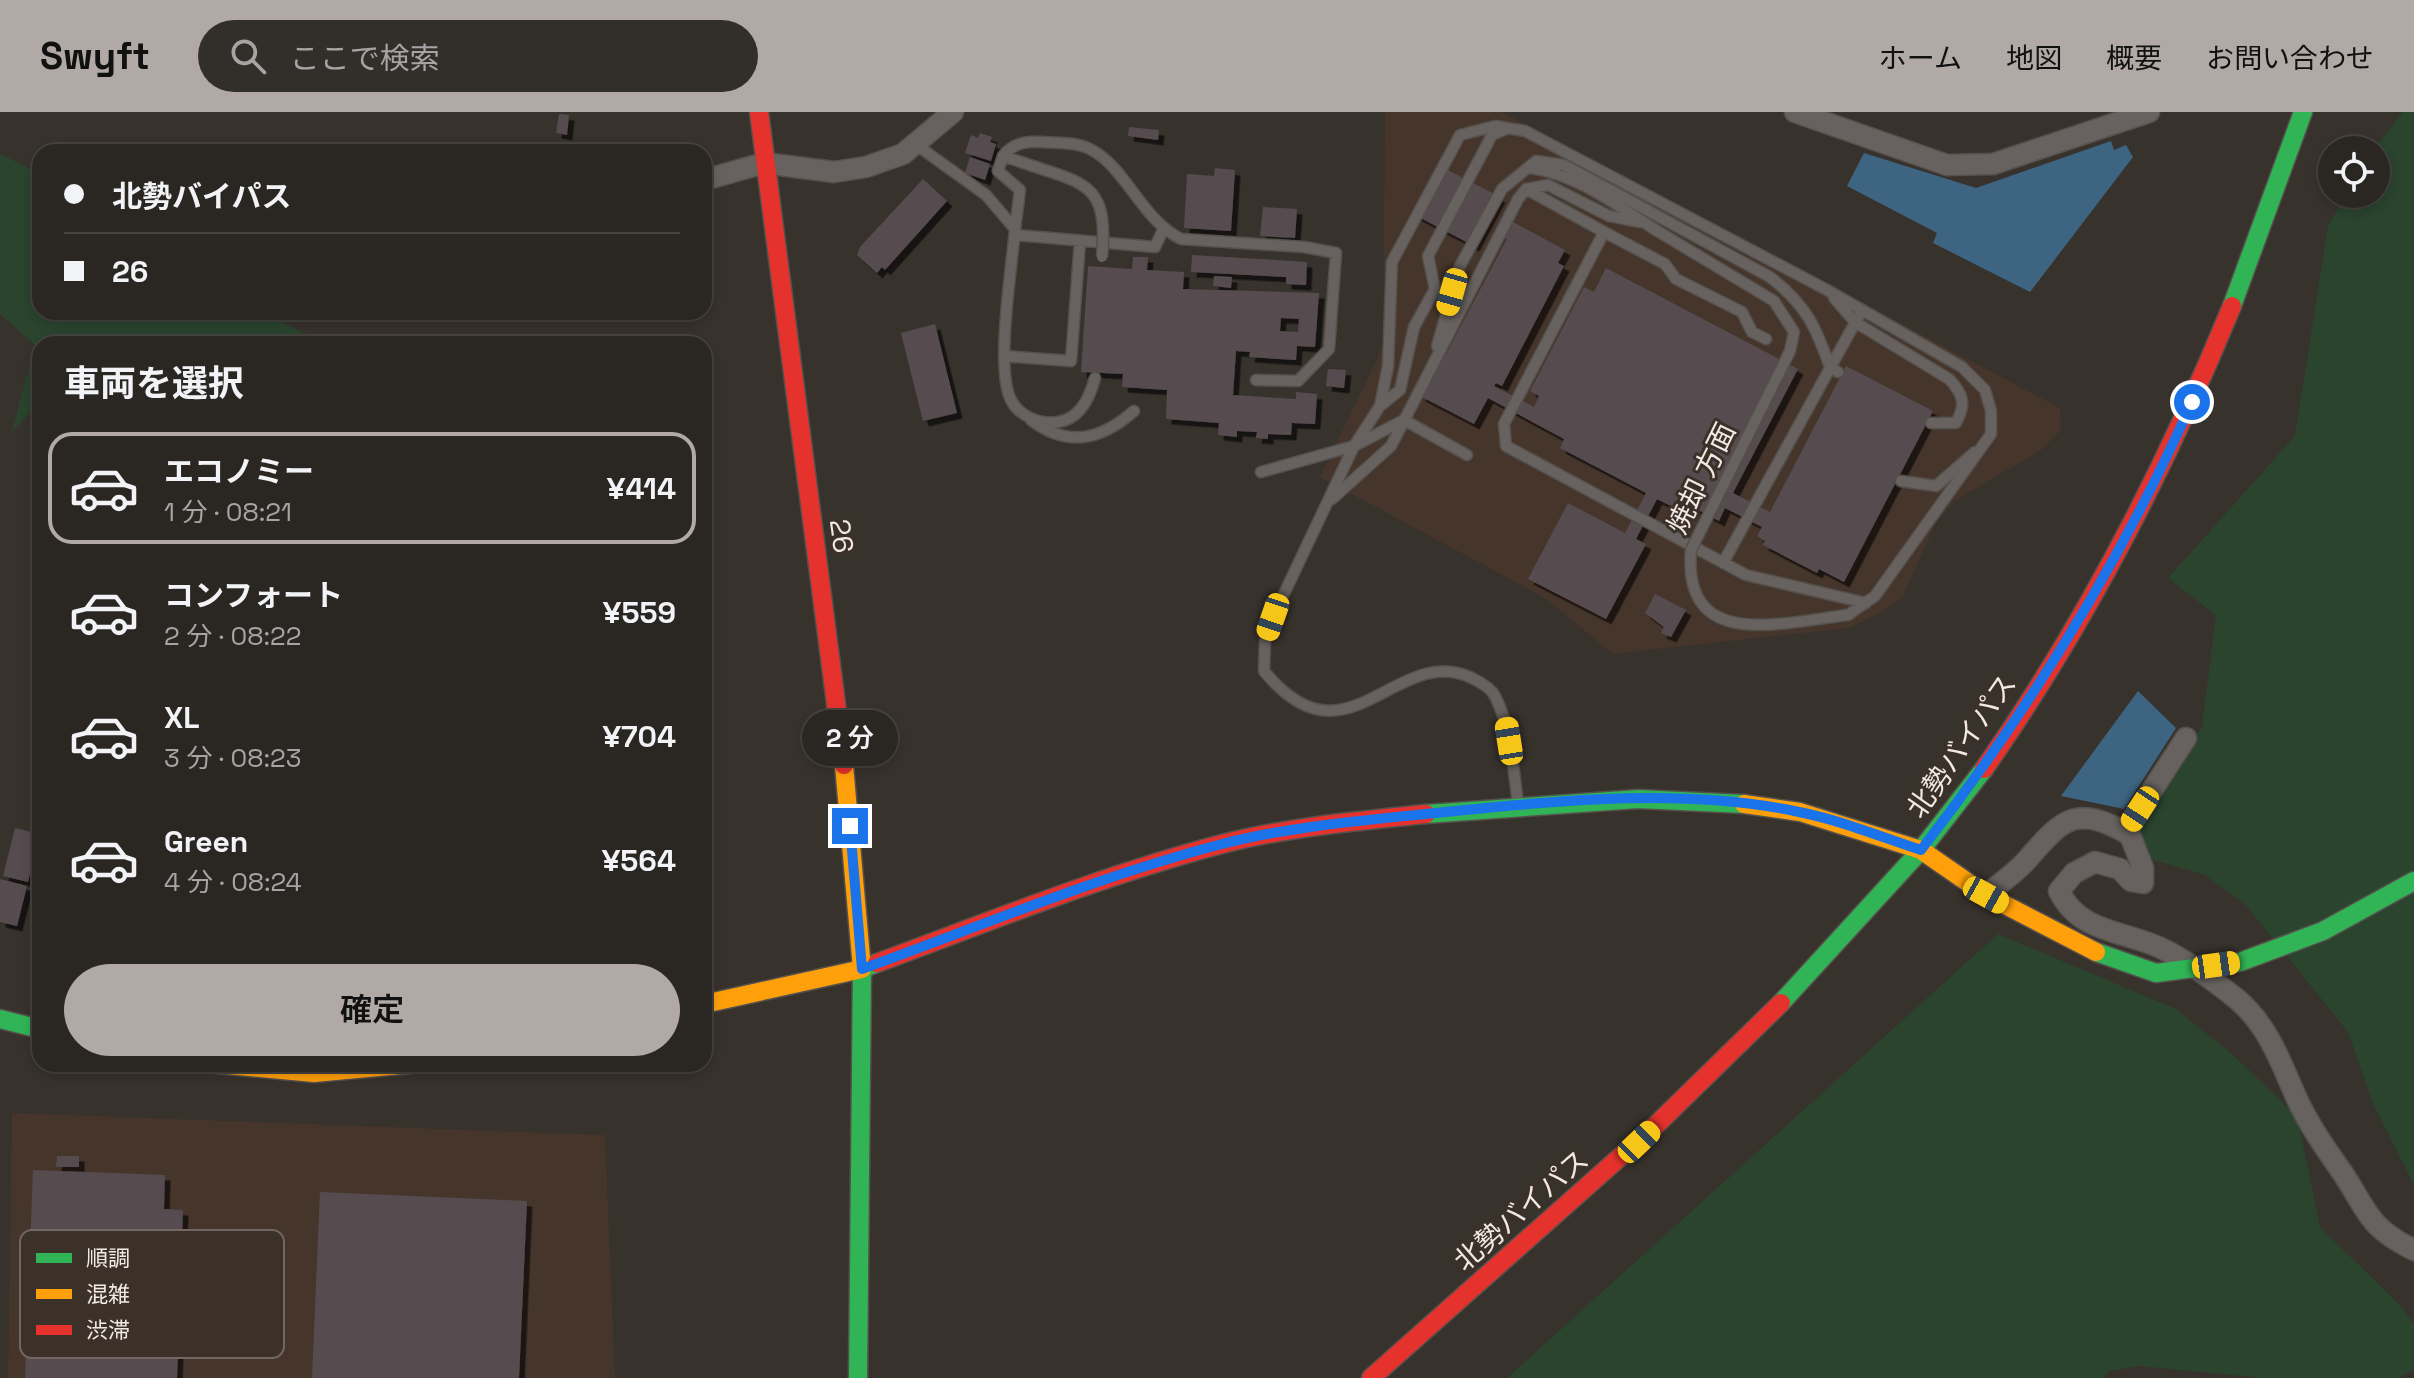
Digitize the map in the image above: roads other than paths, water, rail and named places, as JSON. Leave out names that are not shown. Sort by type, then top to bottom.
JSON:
[{"type":"main road","name":"26","points":[[759,112],[845,769],[862,969],[858,1378]]},
{"type":"main road","name":"北勢バイパス","points":[[1371,1378],[1619,1161],[1823,961],[1921,850],[2030,698],[2103,577],[2166,461],[2259,240],[2303,112]]},
{"type":"main road","points":[[712,1002],[862,969],[1131,870],[1225,843],[1330,824],[1519,805],[1638,799],[1720,800],[1800,812],[1921,850],[1986,895],[2081,947],[2156,973],[2240,962],[2323,931],[2414,881]]},
{"type":"main road","points":[[0,1019],[32,1027]]},
{"type":"main road","points":[[259,1072],[360,1072]]},
{"type":"street","points":[[712,178],[764,163],[834,172],[866,167],[903,154],[953,112]]},
{"type":"street","points":[[1795,112],[1947,165],[1968,167],[1993,164],[2149,112]]},
{"type":"street","points":[[2125,832],[2186,738]]},
{"type":"street","points":[[1986,895],[2015,872],[2053,829],[2070,819],[2081,816],[2102,821],[2130,835],[2140,860],[2143,883],[2131,881],[2120,869],[2095,862],[2074,873],[2059,891],[2069,911],[2093,925],[2165,950],[2239,1001],[2262,1027],[2282,1058],[2316,1137],[2344,1175],[2364,1213],[2389,1238],[2414,1250]]},
{"type":"lane","points":[[1380,406],[1388,366],[1392,262],[1460,135],[1495,126],[1525,131],[1827,290],[1962,367],[1985,390],[1991,411],[1991,434],[1980,449],[1936,486],[1901,481]]},
{"type":"lane","points":[[1507,128],[1492,135],[1428,256],[1435,289],[1414,327],[1400,390],[1380,406],[1354,446],[1273,617],[1265,642],[1264,671],[1295,703],[1320,711],[1342,711],[1434,671],[1458,672],[1479,681],[1494,692],[1506,725],[1519,805]]},
{"type":"lane","points":[[1134,411],[1084,439],[1058,437],[1030,419],[1011,401],[1006,385],[1004,356],[1020,190],[998,171],[1008,148],[1027,141],[1092,150],[1105,160],[1163,230],[1181,239],[1304,247],[1336,253],[1329,349],[1298,381],[1256,380]]},
{"type":"lane","points":[[915,144],[986,195],[1015,232],[1155,247],[1163,230]]},
{"type":"lane","points":[[1003,156],[1075,181],[1098,201],[1105,214],[1102,257]]},
{"type":"lane","points":[[1429,371],[1460,266],[1502,189],[1536,161],[1564,165],[1770,277],[1799,300],[1816,328],[1834,369]]},
{"type":"lane","points":[[1528,168],[1548,169],[1650,226]]},
{"type":"lane","points":[[1328,502],[1391,446],[1518,199],[1526,189],[1548,185],[1609,216],[1650,226]]},
{"type":"lane","points":[[1526,189],[1665,264],[1676,279],[1742,312],[1752,332],[1766,339]]},
{"type":"lane","name":"焼却 方面","points":[[1650,226],[1774,301],[1794,332],[1790,351],[1691,550],[1689,577],[1700,601],[1716,617],[1738,626],[1848,615],[1875,596],[1980,449]]},
{"type":"lane","points":[[1604,232],[1504,424],[1506,446],[1746,575],[1866,603]]},
{"type":"lane","points":[[1004,356],[1071,361],[1080,241]]},
{"type":"lane","points":[[1827,290],[1855,322],[1949,379],[1961,392],[1964,408],[1956,423],[1931,423]]},
{"type":"lane","points":[[1723,563],[1803,427],[1862,310]]},
{"type":"lane","points":[[1030,419],[1060,422],[1070,417],[1090,395],[1095,378]]},
{"type":"lane","points":[[1261,472],[1354,446],[1404,420]]},
{"type":"lane","points":[[1404,420],[1467,455]]},
{"type":"water","points":[[2111,141],[2114,150],[2126,145],[2133,157],[2030,292],[1933,243],[1937,233],[1847,186],[1864,153],[1976,188]]},
{"type":"water","points":[[2138,691],[2176,728],[2124,809],[2061,796]]}]
